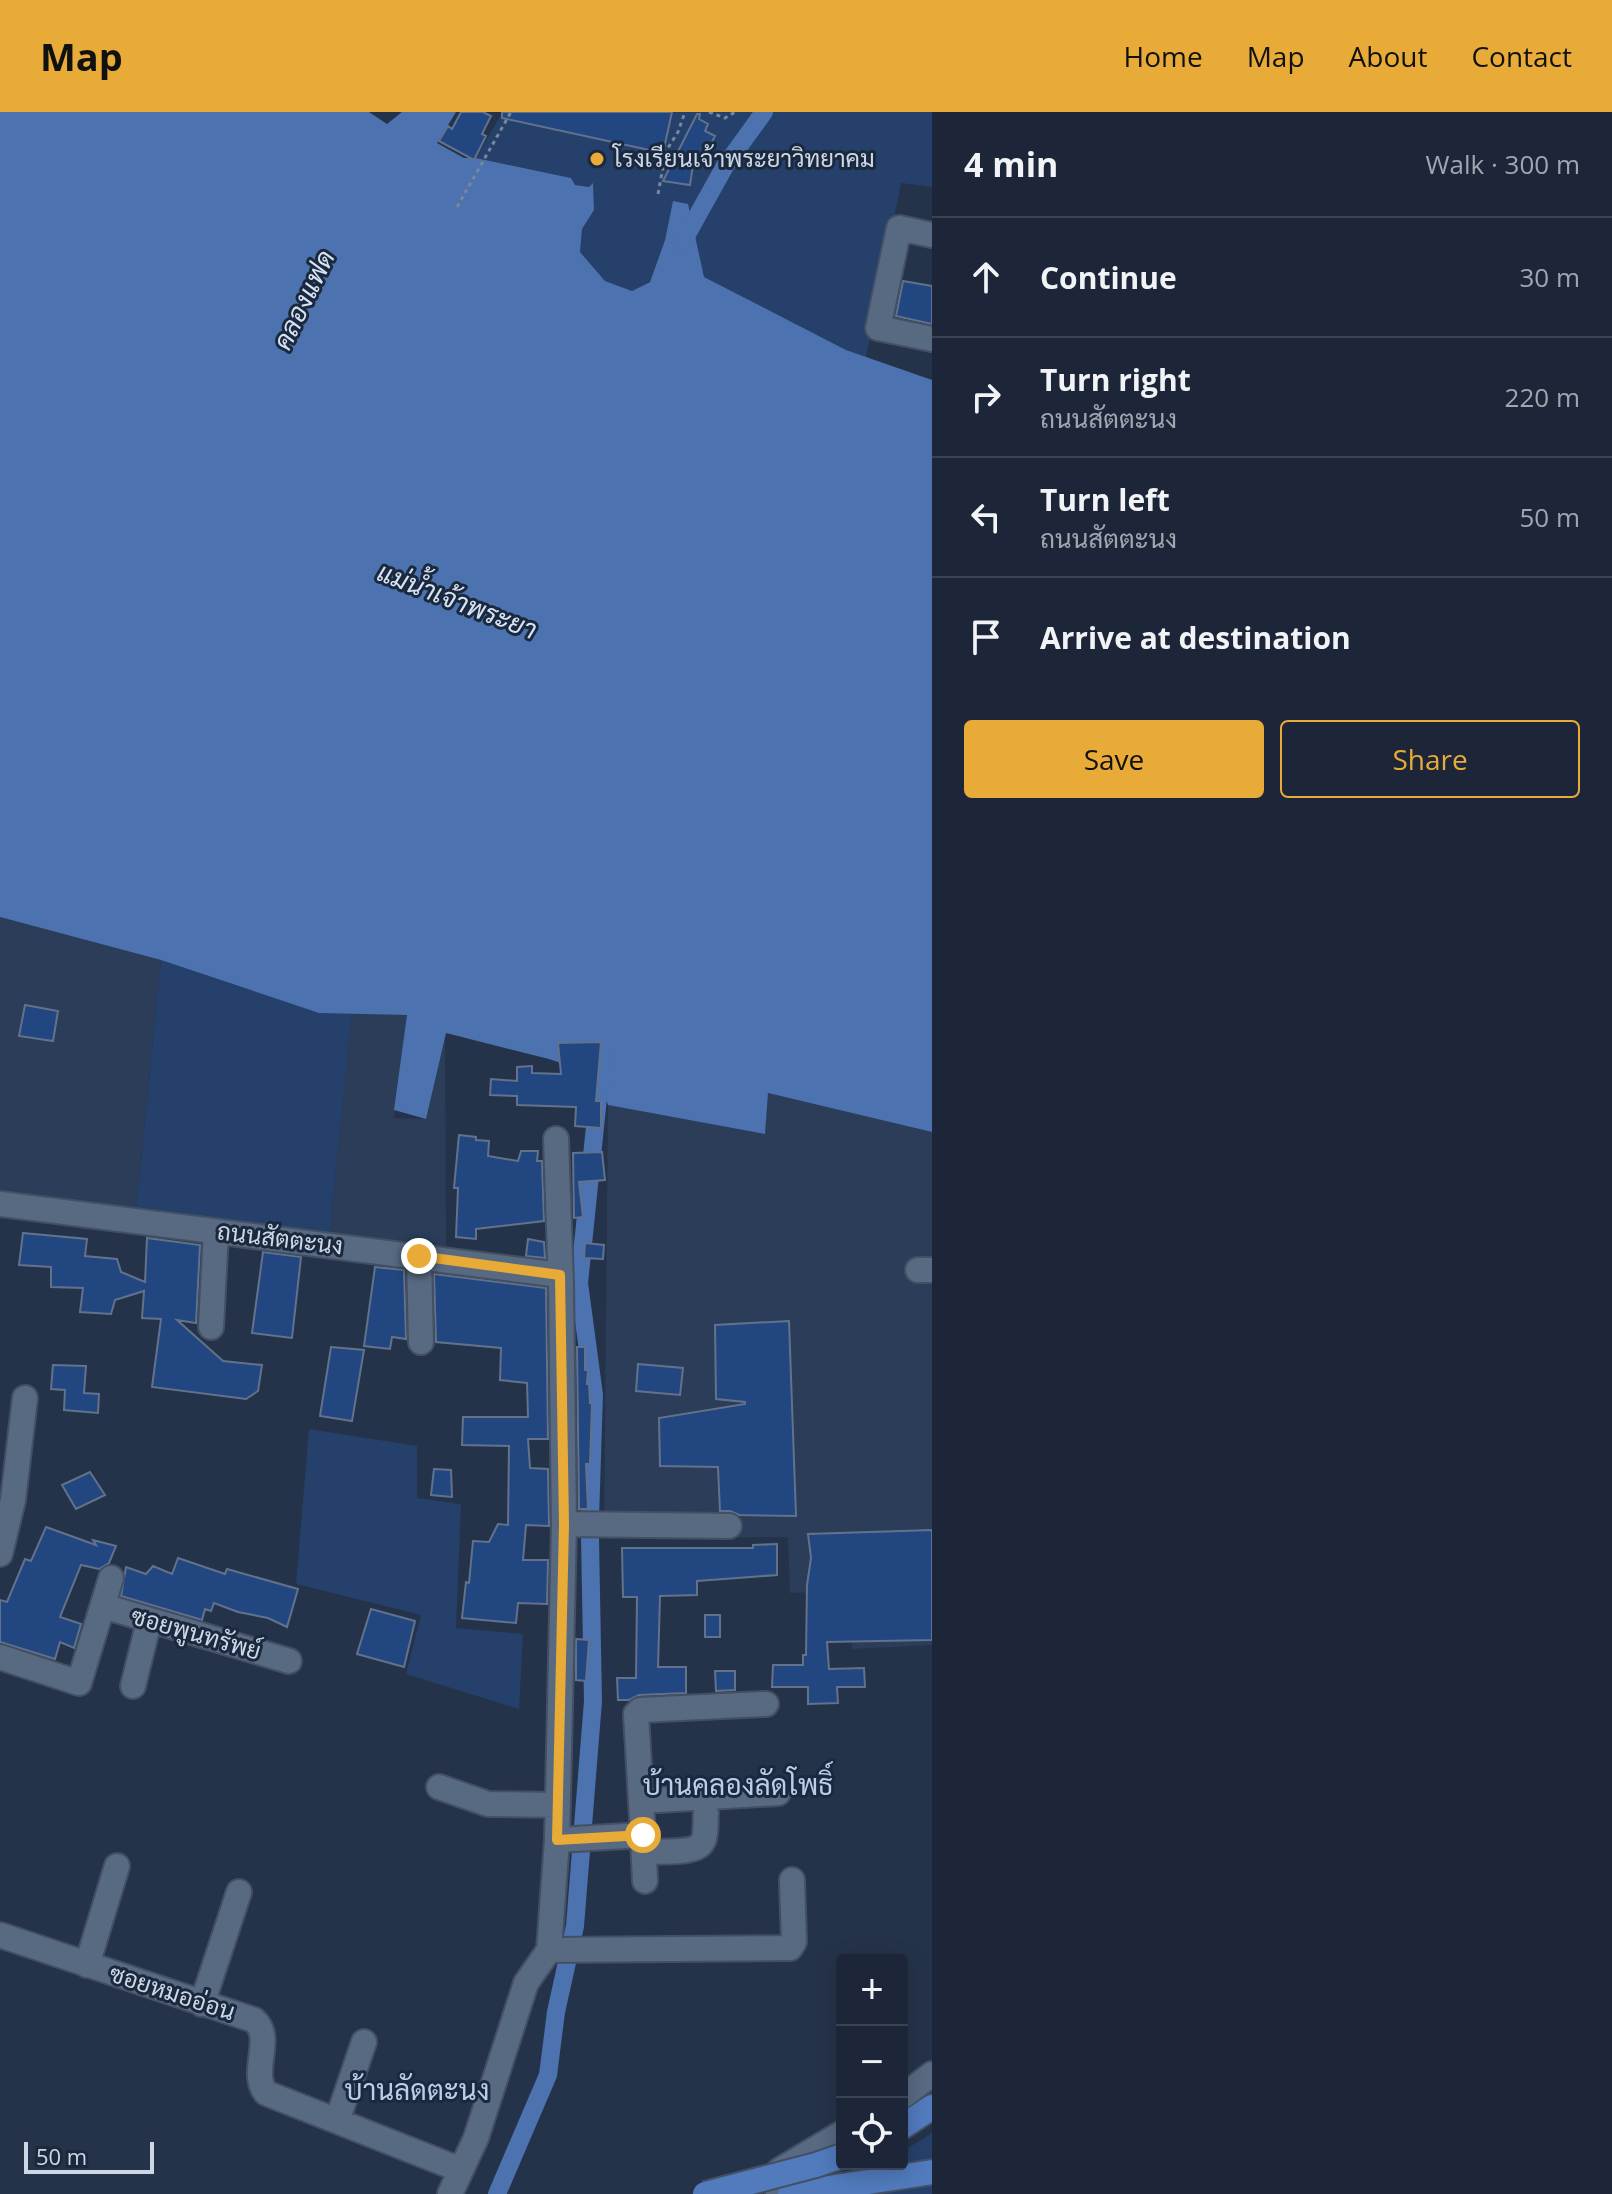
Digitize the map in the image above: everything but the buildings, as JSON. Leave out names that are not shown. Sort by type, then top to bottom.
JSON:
[{"type":"main road","points":[[908,2123],[932,2107]]},
{"type":"main road","points":[[705,2194],[836,2158]]},
{"type":"main road","points":[[790,2194],[932,2172]]},
{"type":"street","points":[[932,235],[899,228],[878,328],[932,339]]},
{"type":"street","points":[[556,1139],[564,1524],[558,1805],[563,1839],[563,1949]]},
{"type":"street","name":"ถนนสัตตะนง","points":[[0,1204],[560,1275]]},
{"type":"street","points":[[211,1327],[216,1232]]},
{"type":"street","points":[[419,1256],[421,1342]]},
{"type":"street","points":[[0,1554],[13,1500],[25,1398]]},
{"type":"street","points":[[564,1524],[729,1526]]},
{"type":"street","name":"ซอยพูนทรัพย์","points":[[0,1657],[79,1683],[111,1578]]},
{"type":"street","name":"ซอยพูนทรัพย์","points":[[103,1606],[289,1661]]},
{"type":"street","points":[[133,1686],[149,1621]]},
{"type":"street","points":[[645,1881],[636,1714],[640,1710],[766,1704]]},
{"type":"street","points":[[439,1787],[488,1804],[558,1805]]},
{"type":"street","points":[[641,1801],[778,1793]]},
{"type":"street","points":[[563,1839],[594,1837],[692,1850],[703,1841],[706,1813]]},
{"type":"street","points":[[87,1965],[117,1866]]},
{"type":"street","points":[[450,2194],[476,2138],[526,1983],[563,1949],[790,1948],[794,1942],[792,1880]]},
{"type":"street","points":[[202,2004],[239,1892]]},
{"type":"street","name":"ซอยหมออ่อน","points":[[0,1935],[254,2020],[260,2025],[262,2036],[259,2080],[266,2093],[461,2170]]},
{"type":"street","points":[[337,2121],[364,2042]]},
{"type":"street","points":[[908,2092],[932,2074]]},
{"type":"street","points":[[778,2194],[780,2170],[836,2137]]},
{"type":"path","points":[[457,207],[511,112]]},
{"type":"path","points":[[658,194],[666,151],[678,132],[685,112]]},
{"type":"path","points":[[709,112],[725,118],[735,112]]},
{"type":"shaded area","points":[[665,112],[932,112],[932,187],[901,183],[866,357],[846,350],[704,277],[673,202],[665,240],[650,281],[632,291],[605,281],[580,252],[582,229],[594,210],[592,184],[589,187],[575,185],[571,178],[476,158],[501,115],[658,147]]},
{"type":"shaded area","points":[[0,917],[161,960],[136,1212],[0,1195]]},
{"type":"shaded area","points":[[161,960],[319,1013],[352,1013],[329,1236],[136,1212]]},
{"type":"shaded area","points":[[352,1013],[408,1015],[394,1118],[426,1119],[445,1033],[446,1248],[329,1236]]},
{"type":"shaded area","points":[[768,1093],[932,1132],[932,1645],[852,1649],[851,1591],[790,1593],[788,1537],[604,1539],[608,1105],[765,1133]]},
{"type":"shaded area","points":[[309,1429],[417,1446],[417,1498],[461,1504],[456,1628],[523,1634],[519,1709],[406,1674],[421,1615],[296,1584]]},
{"type":"shaded area","points":[[932,2133],[932,2194],[863,2194],[876,2170],[908,2170],[908,2148]]},
{"type":"water","points":[[0,112],[369,112],[387,124],[402,112],[456,112],[437,143],[464,158],[571,178],[575,185],[589,187],[593,183],[594,210],[582,229],[580,252],[605,281],[632,291],[650,282],[665,240],[673,201],[688,204],[704,277],[846,350],[932,380],[932,1132],[768,1093],[765,1134],[608,1105],[598,1076],[549,1059],[446,1033],[426,1119],[394,1110],[407,1015],[319,1013],[161,960],[0,917]]},
{"type":"waterway","points":[[681,245],[725,166],[764,112]]},
{"type":"waterway","points":[[590,1519],[594,1395],[579,1283],[600,1078],[605,1057]]},
{"type":"waterway","points":[[497,2194],[548,2075],[556,2012],[575,1926],[593,1701],[590,1539]]},
{"type":"place","name":"โรงเรียนเจ้าพระยาวิทยาคม","points":[[597,159]]},
{"type":"district","name":"บ้านคลองลัดโพธิ์","points":[[738,1785]]},
{"type":"district","name":"บ้านลัดตะนง","points":[[417,2090]]},
{"type":"route","points":[[419,1256],[560,1275],[564,1524],[557,1840],[643,1835]]},
{"type":"water label","name":"คลองแฟด","points":[[304,300]]},
{"type":"water label","name":"แม่น้ำเจ้าพระยา","points":[[457,601]]}]
